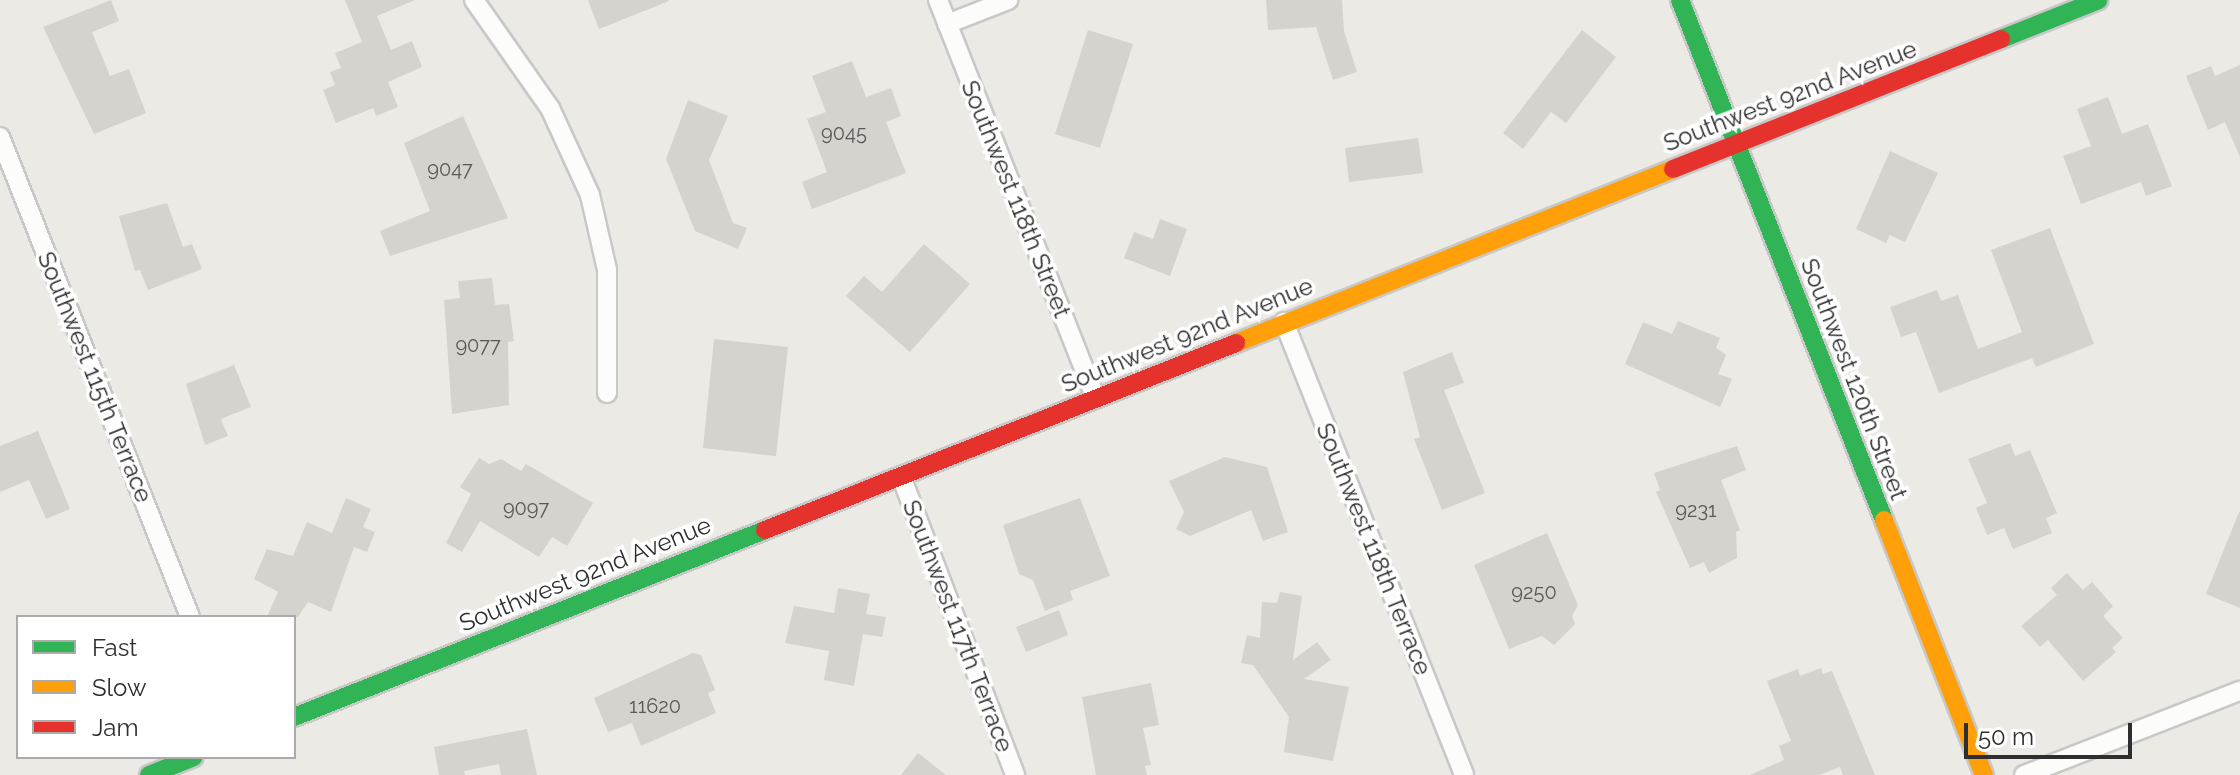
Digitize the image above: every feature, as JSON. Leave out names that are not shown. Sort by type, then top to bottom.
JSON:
[{"type":"street","points":[[474,0],[550,108],[590,195],[607,270],[607,393]]},
{"type":"street","name":"Southwest 118th Street","points":[[938,0],[1095,397]]},
{"type":"street","points":[[947,24],[1008,0]]},
{"type":"street","name":"Southwest 120th Street","points":[[1680,0],[1984,775]]},
{"type":"street","name":"Southwest 92nd Avenue","points":[[296,716],[2099,0]]},
{"type":"street","name":"Southwest 115th Terrace","points":[[0,137],[189,615]]},
{"type":"street","name":"Southwest 118th Terrace","points":[[1284,322],[1464,775]]},
{"type":"street","name":"Southwest 117th Terrace","points":[[901,476],[1015,775]]},
{"type":"street","points":[[2024,775],[2240,691]]},
{"type":"street","points":[[149,775],[189,759]]},
{"type":"building","points":[[111,0],[119,21],[92,32],[110,76],[129,69],[146,113],[94,134],[43,27]]},
{"type":"building","points":[[345,0],[415,0],[377,16],[391,50],[412,41],[422,67],[388,82],[398,107],[376,116],[373,108],[336,123],[323,90],[335,85],[330,72],[341,68],[335,53],[362,42]]},
{"type":"building","points":[[588,0],[668,0],[669,1],[599,29]]},
{"type":"building","points":[[1266,0],[1342,0],[1344,31],[1357,72],[1333,80],[1316,27],[1268,30]]},
{"type":"building","points":[[1088,30],[1133,44],[1100,148],[1055,134]]},
{"type":"building","points":[[1582,30],[1616,57],[1566,123],[1551,112],[1523,149],[1503,133]]},
{"type":"building","points":[[852,61],[866,97],[891,88],[901,116],[886,122],[906,173],[812,209],[802,182],[827,172],[807,119],[826,112],[812,76]]},
{"type":"building","points":[[2240,65],[2240,157],[2225,122],[2208,130],[2186,76],[2211,66],[2215,76]]},
{"type":"building","points":[[2108,97],[2122,134],[2148,124],[2172,186],[2146,196],[2141,182],[2081,204],[2063,156],[2091,146],[2077,109]]},
{"type":"building","points":[[688,100],[728,116],[709,160],[733,223],[747,228],[738,249],[695,231],[666,159]]},
{"type":"building","points":[[463,116],[508,218],[390,256],[380,231],[430,211],[404,143]]},
{"type":"building","points":[[1418,138],[1423,173],[1349,182],[1345,148]]},
{"type":"building","points":[[1890,151],[1938,173],[1905,242],[1890,235],[1886,243],[1856,229]]},
{"type":"building","points":[[167,203],[183,247],[192,244],[202,269],[148,290],[140,270],[135,271],[119,216]]},
{"type":"building","points":[[1160,219],[1187,229],[1170,276],[1124,258],[1134,232],[1153,239]]},
{"type":"building","points":[[2050,228],[2094,344],[2036,367],[2032,358],[1939,393],[1916,332],[1901,337],[1890,307],[1937,290],[1941,301],[1958,295],[1978,349],[2022,332],[1991,250]]},
{"type":"building","points":[[924,244],[970,284],[910,352],[846,296],[864,276],[882,292]]},
{"type":"building","points":[[492,278],[495,305],[509,304],[514,341],[508,342],[509,405],[452,414],[444,300],[460,298],[458,281]]},
{"type":"building","points":[[1678,321],[1720,338],[1716,348],[1726,355],[1718,374],[1732,379],[1720,407],[1625,364],[1643,322],[1672,334]]},
{"type":"building","points":[[714,339],[788,347],[776,456],[703,448]]},
{"type":"building","points":[[1452,352],[1464,383],[1444,390],[1485,493],[1442,510],[1414,439],[1420,437],[1403,372]]},
{"type":"building","points":[[234,365],[251,407],[221,419],[228,436],[205,445],[186,384]]},
{"type":"building","points":[[38,431],[70,509],[46,519],[29,480],[0,492],[0,446]]},
{"type":"building","points":[[2010,443],[2015,456],[2030,450],[2057,513],[2046,518],[2052,533],[2013,549],[2004,528],[1987,535],[1976,508],[1987,503],[1968,459]]},
{"type":"building","points":[[1737,446],[1746,470],[1721,480],[1740,530],[1736,532],[1737,558],[1709,573],[1704,562],[1690,568],[1656,492],[1660,490],[1654,473]]},
{"type":"building","points":[[1225,457],[1267,467],[1288,532],[1263,541],[1251,510],[1190,536],[1176,529],[1184,512],[1169,481]]},
{"type":"building","points":[[479,458],[489,464],[501,459],[521,471],[526,464],[593,503],[567,546],[552,537],[539,557],[480,521],[462,552],[446,543],[471,494],[460,487]]},
{"type":"building","points":[[346,498],[371,509],[363,527],[375,532],[367,552],[354,547],[331,612],[308,602],[298,617],[268,615],[278,592],[254,579],[267,549],[293,556],[307,522],[332,533]]},
{"type":"building","points":[[1080,498],[1110,576],[1070,591],[1073,600],[1045,611],[1033,580],[1019,574],[1003,525]]},
{"type":"building","points":[[2240,512],[2240,608],[2206,594]]},
{"type":"building","points":[[1547,533],[1578,605],[1572,616],[1575,624],[1554,645],[1542,636],[1509,649],[1474,565]]},
{"type":"building","points":[[2067,573],[2083,590],[2092,582],[2113,606],[2103,616],[2123,638],[2112,648],[2116,652],[2083,681],[2048,640],[2040,647],[2021,626],[2057,595],[2051,588]]},
{"type":"building","points":[[838,588],[870,594],[866,614],[886,617],[882,637],[863,634],[854,686],[824,680],[829,651],[785,643],[794,606],[834,613]]},
{"type":"building","points":[[1280,592],[1302,596],[1293,660],[1317,642],[1331,660],[1304,679],[1349,687],[1333,761],[1284,752],[1289,717],[1253,665],[1241,663],[1247,635],[1260,638],[1262,602],[1277,603]]},
{"type":"building","points":[[1059,610],[1068,635],[1026,652],[1016,627]]},
{"type":"building","points":[[693,653],[701,655],[715,690],[708,693],[716,713],[641,746],[632,723],[608,732],[594,698]]},
{"type":"building","points":[[1821,668],[1823,674],[1832,671],[1875,775],[1843,775],[1840,767],[1819,775],[1750,775],[1784,760],[1779,746],[1791,741],[1767,681],[1798,669],[1800,676]]},
{"type":"building","points":[[1151,683],[1159,725],[1143,728],[1151,765],[1145,766],[1147,775],[1096,775],[1082,697]]},
{"type":"building","points":[[527,729],[537,775],[501,775],[499,764],[464,771],[465,775],[439,775],[434,747]]},
{"type":"building","points":[[918,753],[946,775],[901,775]]},
{"type":"traffic: fast","points":[[1680,0],[1884,520]]},
{"type":"traffic: fast","points":[[2001,39],[2099,0]]},
{"type":"traffic: fast","points":[[296,716],[765,530]]},
{"type":"traffic: fast","points":[[149,775],[189,759]]},
{"type":"traffic: slow","points":[[1236,343],[1673,169]]},
{"type":"traffic: slow","points":[[1884,520],[1984,775]]},
{"type":"traffic: jam","points":[[1673,169],[2001,39]]},
{"type":"traffic: jam","points":[[765,530],[1236,343]]}]
